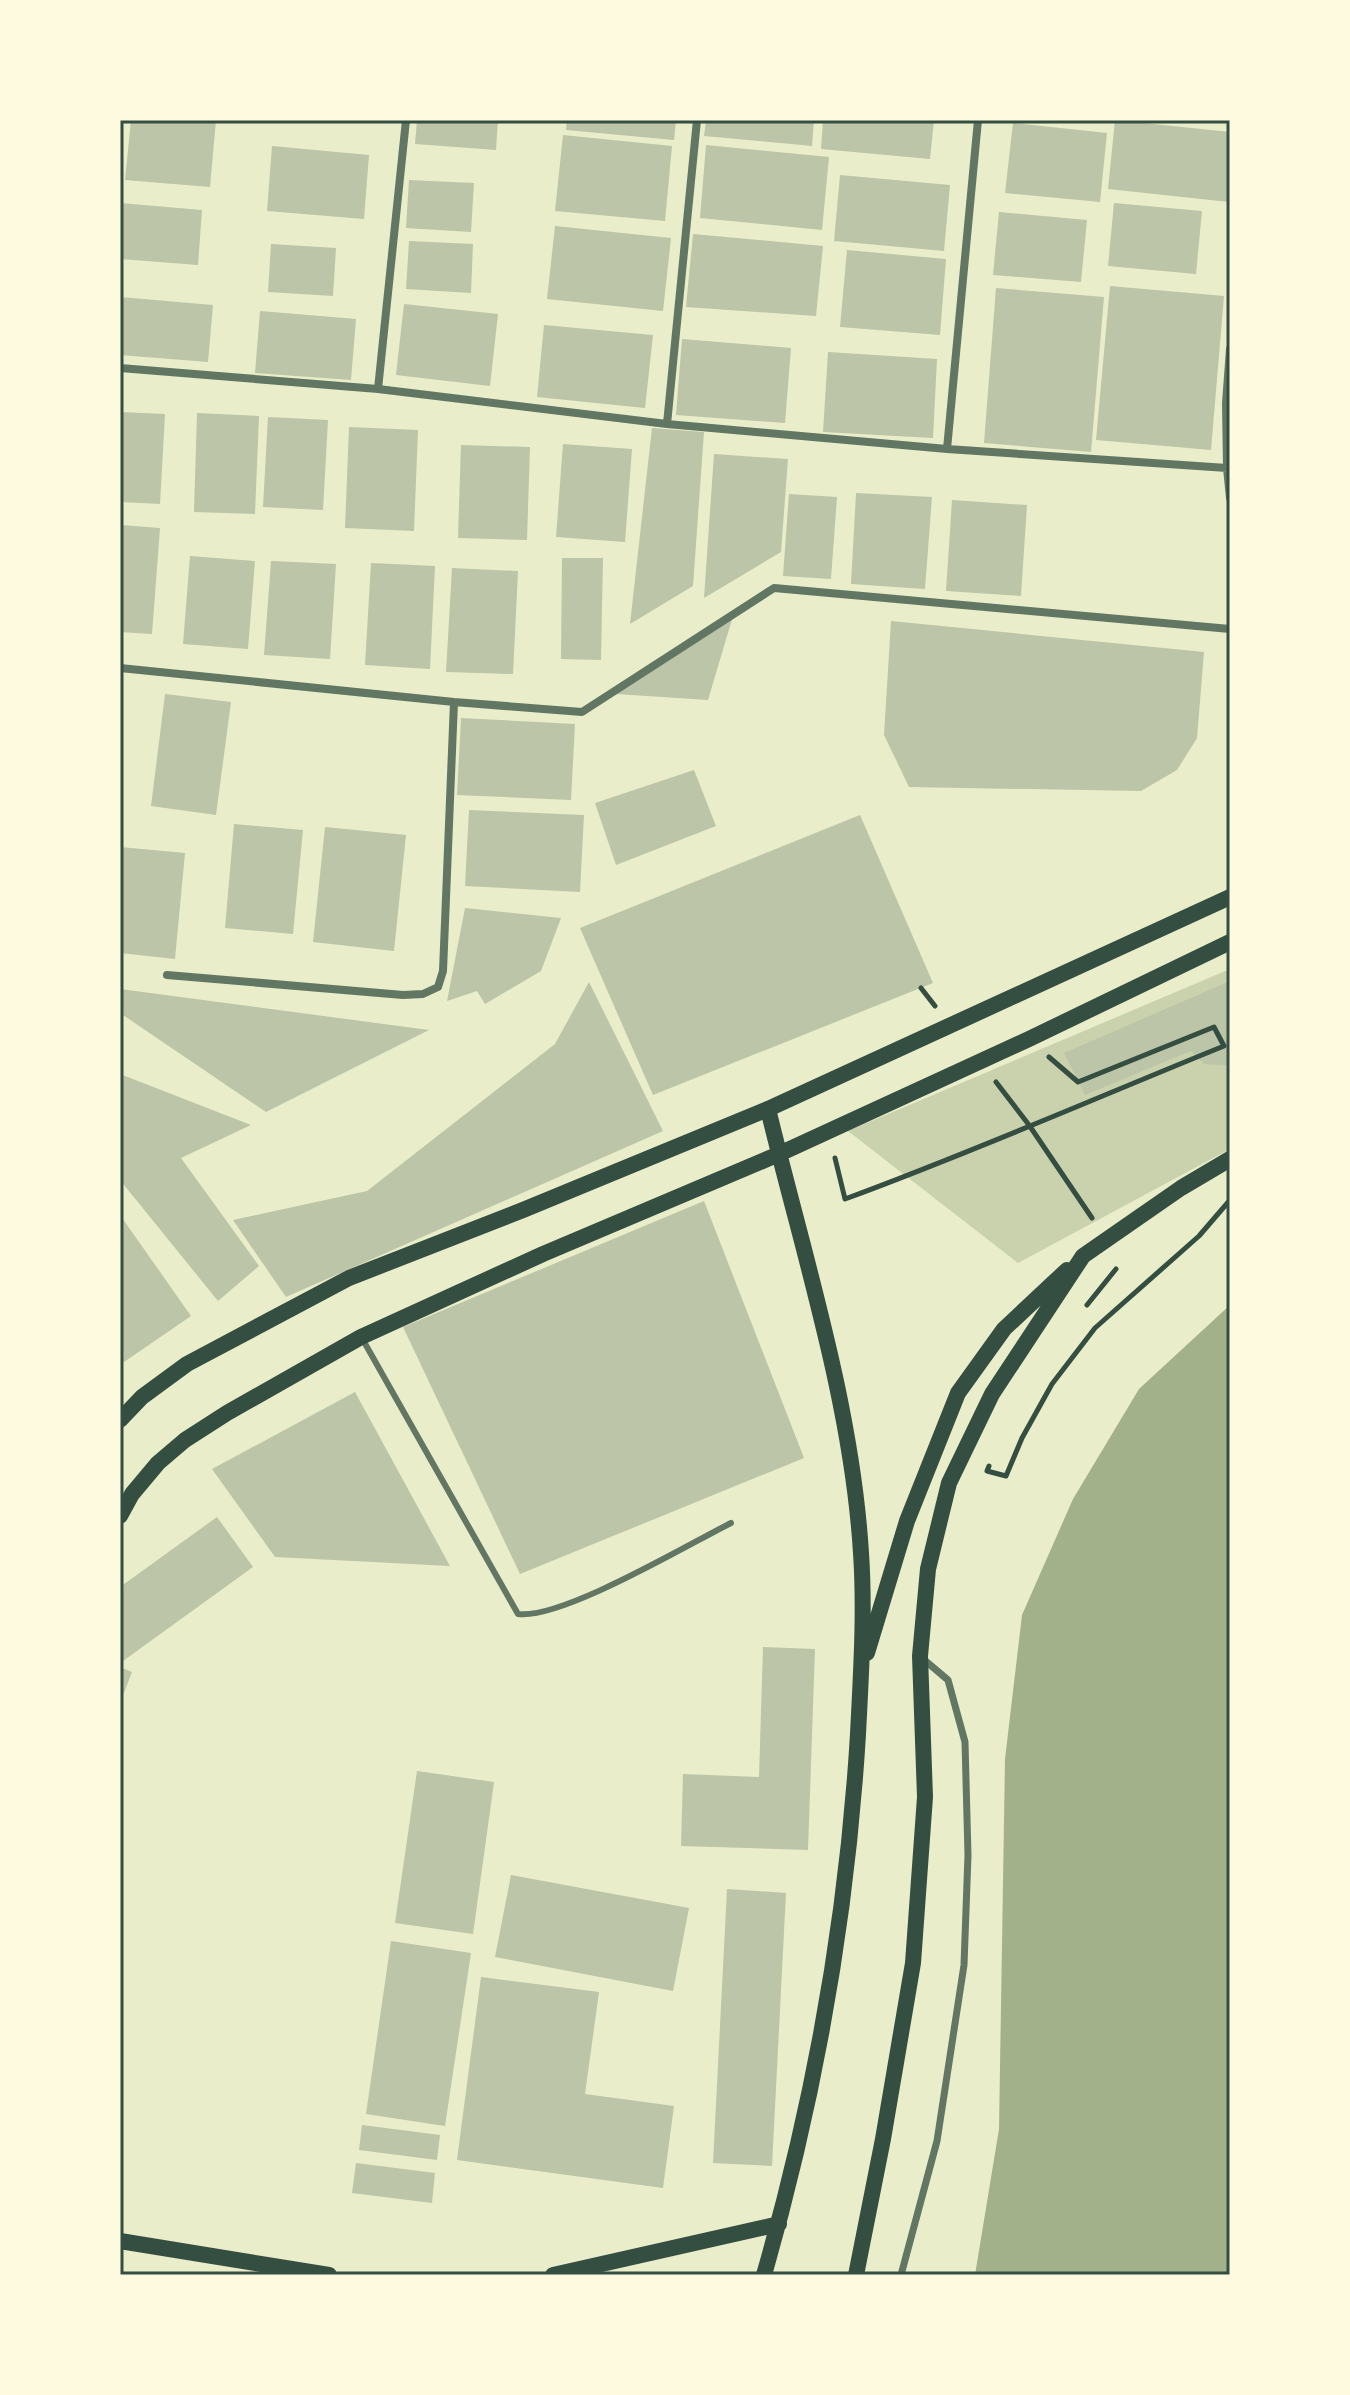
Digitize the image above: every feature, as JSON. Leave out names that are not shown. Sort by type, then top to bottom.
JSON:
[{"type":"main road","points":[[120,1420],[142,1397],[187,1364],[349,1278],[768,1109],[1230,897]]},
{"type":"main road","points":[[120,1516],[132,1494],[158,1463],[185,1440],[361,1337],[530,1260],[779,1154],[1230,942]]},
{"type":"main road","points":[[764,2275],[816,2071],[837,1945],[852,1830],[862,1670],[862,1553],[850,1460],[826,1346],[768,1109]]},
{"type":"main road","points":[[862,1670],[907,1521],[958,1393],[1004,1329],[1083,1256],[1181,1188],[1230,1159]]},
{"type":"main road","points":[[856,2275],[913,1963],[925,1797],[920,1656],[928,1569],[949,1483],[992,1394],[1083,1256]]},
{"type":"main road","points":[[553,2275],[779,2224]]},
{"type":"main road","points":[[120,2241],[329,2275]]},
{"type":"street","points":[[378,389],[406,120]]},
{"type":"street","points":[[667,424],[697,120]]},
{"type":"street","points":[[947,449],[978,120]]},
{"type":"street","points":[[1230,349],[1226,403],[1230,498]]},
{"type":"street","points":[[120,368],[378,389],[667,424],[947,449],[1229,467]]},
{"type":"street","points":[[120,668],[582,712],[774,588],[1230,629]]},
{"type":"street","points":[[167,975],[403,995],[423,994],[438,987],[443,971],[454,702]]},
{"type":"street","points":[[901,2275],[940,2126],[964,1965],[968,1855],[965,1742],[948,1680],[920,1656]]},
{"type":"lane","points":[[361,1337],[518,1614],[533,1616],[601,1589],[731,1523]]},
{"type":"path","points":[[921,988],[938,1009]]},
{"type":"path","points":[[829,1130],[845,1199],[936,1166],[1224,1046],[1214,1027],[1078,1082],[1029,1039]]},
{"type":"path","points":[[991,1075],[1029,1125],[1096,1225]]},
{"type":"path","points":[[993,1458],[987,1471],[1006,1476],[1022,1438],[1052,1384],[1095,1328],[1199,1236],[1230,1200]]},
{"type":"path","points":[[1084,1309],[1122,1263]]},
{"type":"shaded area","points":[[1230,969],[1230,1149],[1018,1263],[848,1131]]},
{"type":"shaded area","points":[[1230,1305],[1230,2275],[975,2275],[999,2129],[1005,1759],[1022,1615],[1073,1499],[1139,1389]]},
{"type":"building","points":[[131,120],[216,120],[210,187],[125,180]]},
{"type":"building","points":[[417,120],[498,120],[496,150],[415,144]]},
{"type":"building","points":[[567,120],[676,120],[674,140],[566,130]]},
{"type":"building","points":[[706,120],[814,120],[812,146],[704,136]]},
{"type":"building","points":[[823,120],[934,120],[930,159],[821,149]]},
{"type":"building","points":[[1115,120],[1230,132],[1229,202],[1108,189]]},
{"type":"building","points":[[1013,123],[1107,133],[1100,202],[1005,193]]},
{"type":"building","points":[[563,135],[672,146],[665,221],[555,211]]},
{"type":"building","points":[[706,145],[829,157],[822,230],[700,218]]},
{"type":"building","points":[[272,146],[369,155],[364,219],[267,211]]},
{"type":"building","points":[[840,175],[950,185],[944,251],[834,241]]},
{"type":"building","points":[[409,180],[474,183],[471,232],[406,228]]},
{"type":"building","points":[[120,203],[202,210],[198,265],[120,259]]},
{"type":"building","points":[[1114,203],[1202,211],[1196,274],[1108,266]]},
{"type":"building","points":[[999,212],[1087,220],[1081,282],[993,275]]},
{"type":"building","points":[[555,226],[671,238],[663,311],[547,299]]},
{"type":"building","points":[[693,234],[823,246],[816,316],[686,307]]},
{"type":"building","points":[[409,241],[473,244],[471,293],[406,289]]},
{"type":"building","points":[[271,244],[336,248],[333,296],[268,292]]},
{"type":"building","points":[[847,250],[946,259],[940,335],[840,327]]},
{"type":"building","points":[[1110,286],[1224,296],[1211,450],[1096,440]]},
{"type":"building","points":[[996,288],[1104,297],[1091,452],[984,443]]},
{"type":"building","points":[[120,297],[213,305],[208,362],[120,355]]},
{"type":"building","points":[[404,304],[498,314],[490,386],[396,375]]},
{"type":"building","points":[[260,311],[356,319],[351,380],[255,373]]},
{"type":"building","points":[[544,325],[653,335],[645,408],[537,397]]},
{"type":"building","points":[[682,339],[791,348],[785,423],[676,415]]},
{"type":"building","points":[[828,352],[937,359],[933,438],[823,432]]},
{"type":"building","points":[[120,412],[165,414],[160,504],[120,502]]},
{"type":"building","points":[[197,413],[259,416],[255,514],[194,512]]},
{"type":"building","points":[[268,417],[328,420],[323,510],[263,507]]},
{"type":"building","points":[[349,427],[418,430],[414,531],[345,528]]},
{"type":"building","points":[[652,428],[704,432],[693,586],[630,624]]},
{"type":"building","points":[[563,444],[632,449],[625,542],[556,537]]},
{"type":"building","points":[[461,445],[530,447],[527,540],[458,538]]},
{"type":"building","points":[[714,454],[788,459],[781,552],[704,598]]},
{"type":"building","points":[[856,493],[932,497],[925,589],[851,584]]},
{"type":"building","points":[[789,494],[837,497],[831,579],[783,576]]},
{"type":"building","points":[[952,500],[1027,505],[1021,596],[946,591]]},
{"type":"building","points":[[120,525],[160,528],[152,634],[120,632]]},
{"type":"building","points":[[190,556],[255,561],[248,649],[183,644]]},
{"type":"building","points":[[562,558],[603,558],[601,660],[561,659]]},
{"type":"building","points":[[271,561],[336,564],[330,659],[264,655]]},
{"type":"building","points":[[371,563],[435,566],[430,669],[365,665]]},
{"type":"building","points":[[452,568],[518,571],[513,674],[446,672]]},
{"type":"building","points":[[733,616],[708,700],[616,694]]},
{"type":"building","points":[[891,621],[1204,652],[1197,738],[1177,770],[1141,791],[909,787],[884,735]]},
{"type":"building","points":[[165,694],[231,702],[216,815],[151,806]]},
{"type":"building","points":[[461,718],[575,724],[571,800],[457,795]]},
{"type":"building","points":[[694,770],[716,826],[616,865],[595,803]]},
{"type":"building","points":[[469,810],[584,815],[580,892],[465,886]]},
{"type":"building","points":[[860,815],[933,983],[653,1095],[580,928]]},
{"type":"building","points":[[234,824],[303,830],[293,934],[225,928]]},
{"type":"building","points":[[325,827],[406,835],[394,951],[313,942]]},
{"type":"building","points":[[120,847],[185,853],[175,959],[120,953]]},
{"type":"building","points":[[465,908],[561,918],[541,971],[485,1004],[477,991],[447,1001]]},
{"type":"building","points":[[1230,981],[1230,1066],[1204,1064],[1191,1051],[1085,1095],[1064,1053]]},
{"type":"building","points":[[589,982],[663,1131],[286,1297],[233,1220],[367,1191],[555,1044]]},
{"type":"building","points":[[120,989],[429,1030],[266,1112],[120,1013]]},
{"type":"building","points":[[120,1074],[251,1125],[181,1158],[259,1266],[218,1301],[120,1180]]},
{"type":"building","points":[[704,1201],[804,1458],[520,1574],[403,1327]]},
{"type":"building","points":[[120,1215],[191,1316],[124,1362],[120,1356]]},
{"type":"building","points":[[355,1392],[450,1566],[275,1557],[212,1469]]},
{"type":"building","points":[[217,1517],[253,1567],[123,1661],[120,1658],[120,1587]]},
{"type":"building","points":[[763,1647],[815,1649],[808,1850],[681,1846],[683,1774],[759,1777]]},
{"type":"building","points":[[120,1667],[132,1672],[120,1703]]},
{"type":"building","points":[[417,1771],[494,1782],[473,1934],[395,1923]]},
{"type":"building","points":[[511,1875],[689,1908],[673,1991],[495,1957]]},
{"type":"building","points":[[727,1889],[786,1893],[772,2166],[713,2163]]},
{"type":"building","points":[[391,1941],[471,1953],[445,2126],[366,2114]]},
{"type":"building","points":[[481,1977],[599,1992],[585,2094],[674,2106],[663,2188],[457,2160]]},
{"type":"building","points":[[362,2125],[440,2135],[437,2160],[359,2150]]},
{"type":"building","points":[[356,2163],[435,2173],[432,2203],[352,2193]]}]
